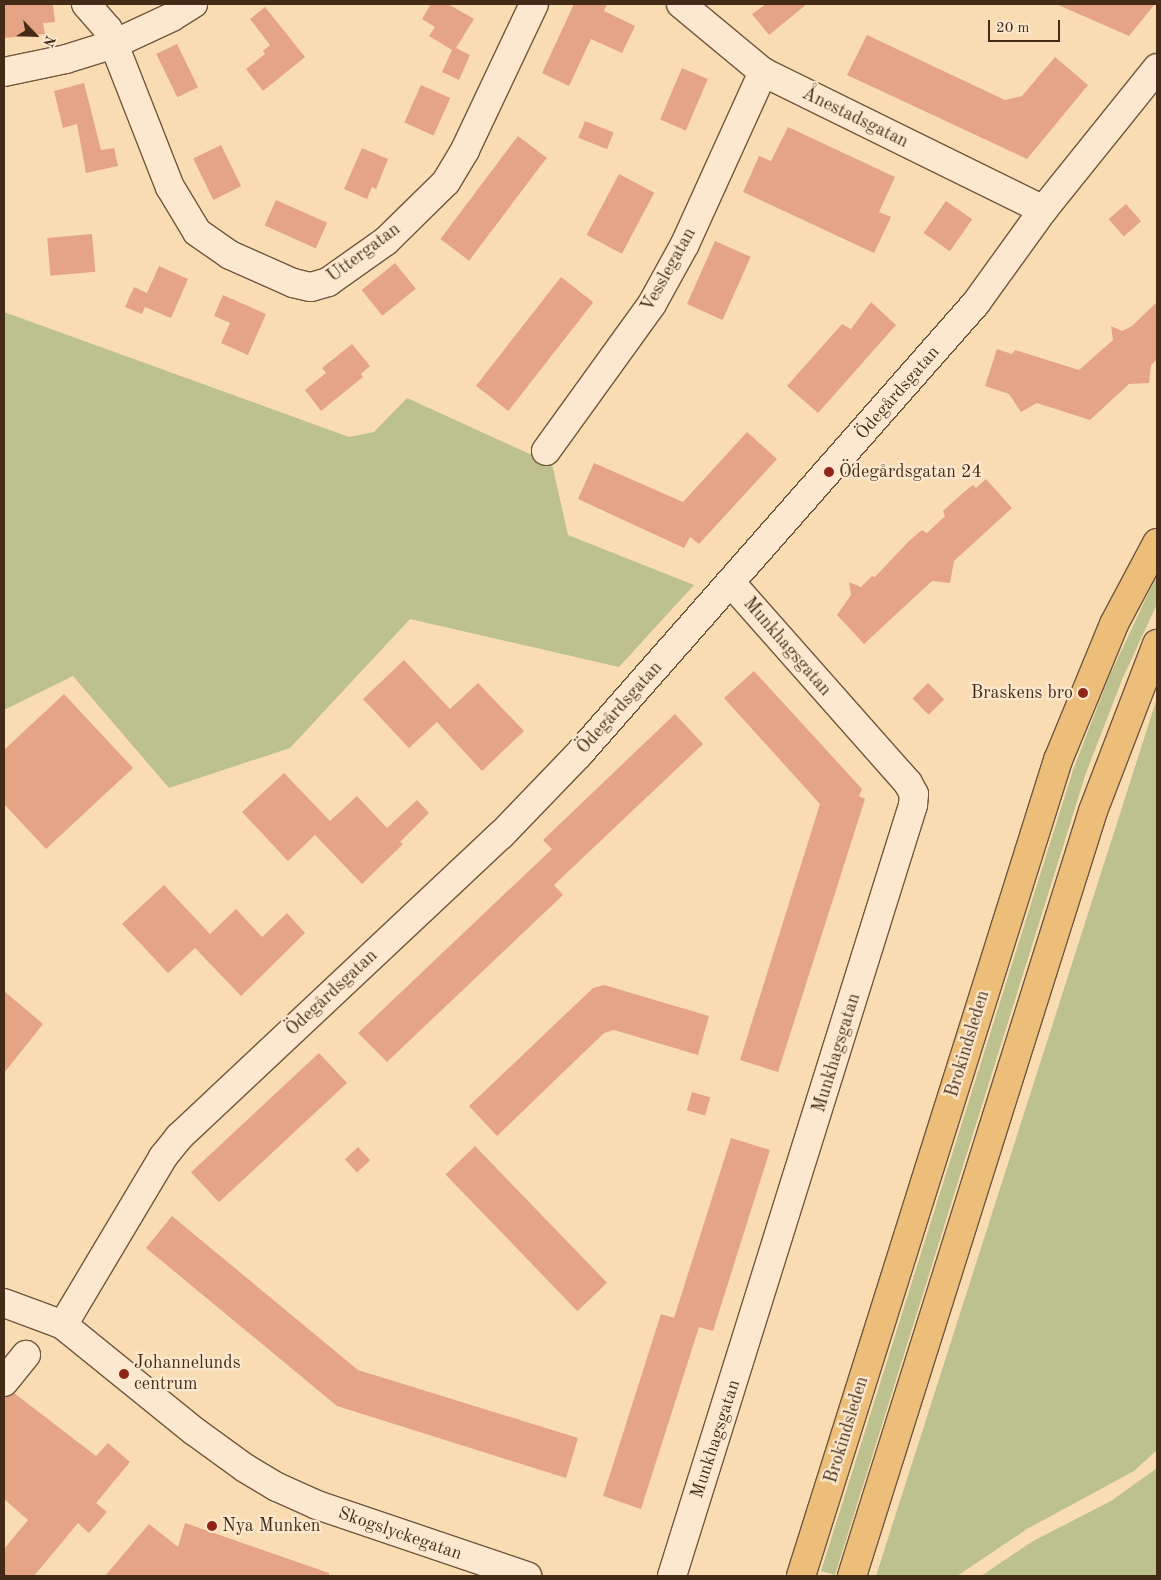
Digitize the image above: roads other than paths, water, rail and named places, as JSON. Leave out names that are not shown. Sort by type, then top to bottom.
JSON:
[{"type":"main road","name":"Brokindsleden","points":[[805,1566],[1058,760],[1114,624],[1157,542]]},
{"type":"main road","points":[[852,1576],[1093,811],[1157,644]]},
{"type":"street","name":"Uttergatan","points":[[86,4],[104,22],[170,187],[198,232],[230,256],[311,287],[328,282],[386,240],[446,182],[465,150],[534,4]]},
{"type":"street","points":[[4,72],[66,59],[114,44],[172,17],[193,4]]},
{"type":"street","name":"Ånestadsgatan","points":[[681,4],[763,72],[1043,210]]},
{"type":"street","name":"Ödegårdsgatan","points":[[63,1325],[164,1157],[179,1137],[501,835],[732,584],[976,303],[1043,210],[1157,68]]},
{"type":"street","name":"Vesslegatan","points":[[546,451],[656,296],[688,236],[763,72]]},
{"type":"street","name":"Munkhagsgatan","points":[[672,1576],[911,817],[914,794],[732,584]]},
{"type":"street","name":"Skogslyckegatan","points":[[4,1303],[63,1325],[194,1431],[277,1487],[334,1511],[527,1576]]},
{"type":"street","points":[[4,1382],[26,1355]]},
{"type":"street","name":"Brokindsleden","points":[[789,1576],[805,1566]]},
{"type":"place","name":"Ödegårdsgatan 24","points":[[829,472]]},
{"type":"place","name":"Braskens bro","points":[[1083,693]]},
{"type":"place","name":"Johannelunds centrum","points":[[124,1374]]},
{"type":"place","name":"Nya Munken","points":[[212,1526]]}]
